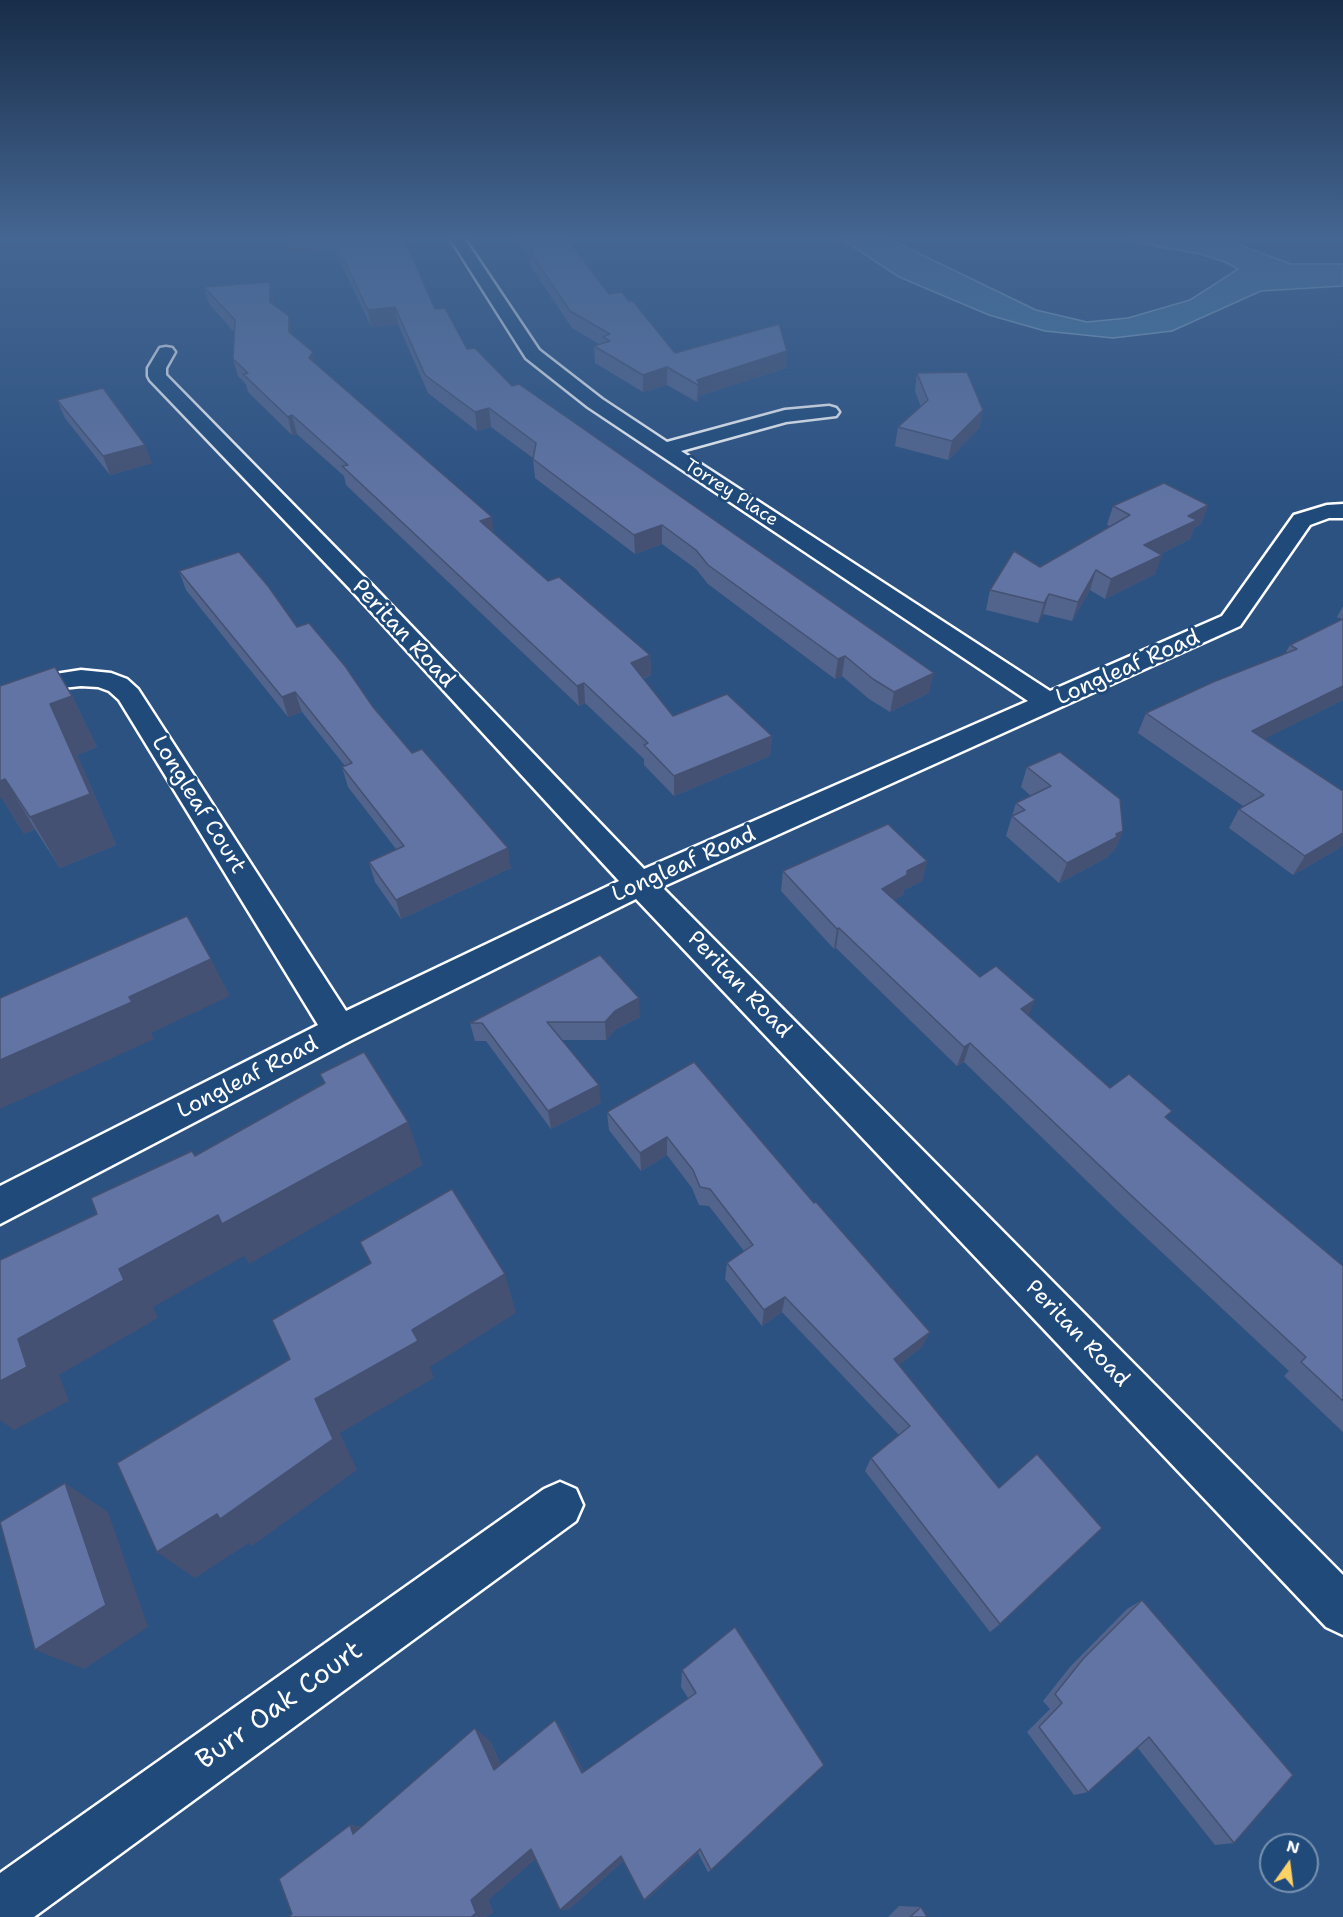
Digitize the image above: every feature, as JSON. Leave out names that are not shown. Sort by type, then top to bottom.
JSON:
[{"type":"street","name":"Torrey Place","points":[[515,327],[532,354],[595,403],[1050,703]]},
{"type":"street","name":"Peritan Road","points":[[166,352],[157,368],[157,376],[362,588],[639,884],[800,1047],[1343,1610]]},
{"type":"street","points":[[664,449],[785,416],[829,412]]},
{"type":"street","name":"Longleaf Road","points":[[0,1206],[340,1030],[639,884],[1231,621],[1302,520],[1328,512],[1343,511]]},
{"type":"street","name":"Longleaf Court","points":[[0,700],[58,681],[81,678],[102,679],[118,685],[129,695],[340,1030]]},
{"type":"street","name":"Burr Oak Court","points":[[0,1907],[560,1505]]},
{"type":"water","points":[[1033,327],[1180,327],[1172,331],[1113,338],[1045,331]]},
{"type":"building","points":[[235,327],[289,327],[289,332],[313,352],[309,358],[492,517],[480,521],[548,581],[559,577],[650,655],[631,663],[673,716],[727,694],[772,736],[674,776],[644,745],[648,743],[584,683],[577,686],[342,466],[348,465],[292,415],[288,417],[243,374],[248,373],[233,359]]},
{"type":"building","points":[[404,327],[455,327],[467,349],[475,348],[512,386],[519,384],[934,673],[894,692],[873,679],[845,656],[838,659],[708,565],[696,550],[662,525],[634,535],[533,459],[536,443],[489,408],[475,412],[425,375]]},
{"type":"building","points":[[599,327],[654,327],[675,353],[767,327],[780,327],[787,351],[697,380],[698,385],[667,367],[643,375],[594,346],[610,341],[603,337],[610,334]]},
{"type":"building","points":[[967,372],[983,410],[952,441],[898,427],[928,400],[917,373]]},
{"type":"building","points":[[103,388],[145,445],[103,456],[57,400]]},
{"type":"building","points":[[1164,483],[1208,505],[1188,516],[1197,520],[1144,545],[1162,555],[1111,579],[1096,570],[1078,602],[1049,594],[1044,603],[990,590],[1014,551],[1040,567],[1130,515],[1113,506]]},
{"type":"building","points":[[239,552],[268,586],[297,627],[309,623],[345,666],[373,707],[412,753],[422,749],[508,848],[396,900],[369,862],[404,846],[342,767],[352,763],[295,692],[282,697],[179,571]]},
{"type":"building","points":[[1343,619],[1343,686],[1252,731],[1343,791],[1343,833],[1305,856],[1239,809],[1264,795],[1146,713],[1213,682],[1297,649],[1290,645]]},
{"type":"building","points":[[55,667],[72,696],[50,704],[90,794],[30,817],[5,779],[0,781],[0,686]]},
{"type":"building","points":[[1060,752],[1120,799],[1123,831],[1116,834],[1117,837],[1067,863],[1012,816],[1025,810],[1016,803],[1051,786],[1027,767]]},
{"type":"building","points":[[888,824],[927,861],[907,871],[907,875],[882,889],[980,977],[996,966],[1035,1000],[1021,1009],[1110,1088],[1129,1074],[1172,1111],[1165,1117],[1343,1266],[1343,1401],[1301,1362],[1306,1357],[970,1043],[964,1047],[839,928],[837,929],[783,871]]},
{"type":"building","points":[[187,916],[211,959],[129,997],[132,1002],[0,1060],[0,998]]},
{"type":"building","points":[[600,955],[639,998],[615,1011],[605,1022],[547,1022],[599,1085],[548,1111],[482,1023],[470,1023]]},
{"type":"building","points":[[364,1052],[408,1122],[222,1224],[218,1215],[119,1269],[124,1280],[18,1339],[27,1367],[0,1381],[0,1260],[97,1214],[91,1198],[192,1151],[195,1156],[325,1083],[320,1074]]},
{"type":"building","points":[[694,1062],[814,1203],[816,1202],[930,1332],[894,1359],[999,1488],[1037,1454],[1102,1528],[1000,1624],[871,1458],[910,1426],[785,1297],[764,1310],[727,1263],[753,1245],[710,1189],[700,1187],[693,1170],[667,1137],[640,1153],[607,1112]]},
{"type":"building","points":[[452,1189],[505,1274],[412,1330],[418,1341],[315,1399],[333,1439],[220,1519],[217,1514],[157,1552],[117,1463],[290,1359],[272,1320],[371,1263],[360,1242]]},
{"type":"building","points":[[65,1483],[106,1605],[35,1650],[0,1522]]},
{"type":"building","points":[[1142,1600],[1293,1775],[1234,1843],[1149,1737],[1088,1792],[1039,1727],[1062,1703],[1055,1694],[1083,1659]]},
{"type":"building","points":[[735,1627],[824,1765],[711,1870],[700,1849],[644,1900],[621,1856],[560,1910],[531,1849],[471,1900],[476,1913],[471,1917],[288,1917],[292,1914],[279,1879],[350,1825],[353,1834],[475,1728],[494,1770],[555,1720],[582,1773],[696,1693],[682,1670]]},
{"type":"building","points":[[921,1907],[927,1917],[910,1917]]}]
